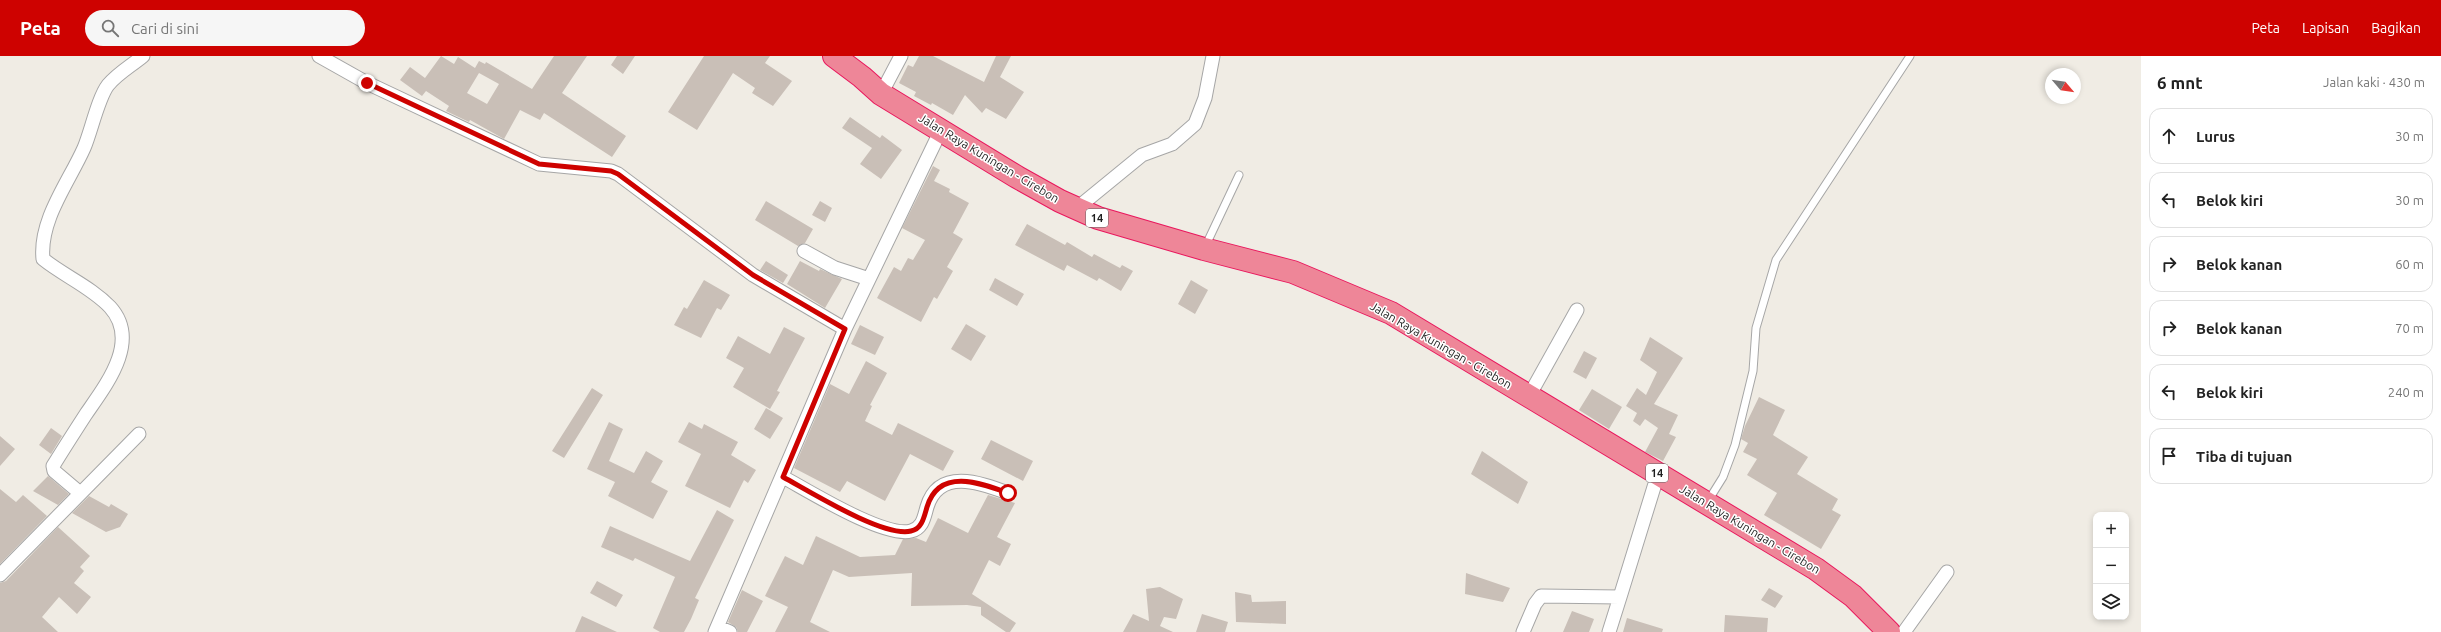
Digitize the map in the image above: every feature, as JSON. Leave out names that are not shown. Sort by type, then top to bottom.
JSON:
[{"type":"highway","name":"Jalan Raya Kuningan - Cirebon","points":[[834,56],[862,77],[881,94],[1017,177],[1076,208],[1098,218],[1204,249],[1293,272],[1391,314],[1707,503],[1835,582],[1889,632]]},
{"type":"street","points":[[80,493],[54,471],[53,466],[104,390],[119,358],[122,336],[119,321],[110,307],[43,259],[42,244],[48,223],[84,148],[106,86],[118,74],[143,56]]},
{"type":"street","points":[[319,56],[367,83],[539,164],[611,171],[618,174],[753,275],[845,329]]},
{"type":"street","points":[[881,94],[901,56]]},
{"type":"street","points":[[1076,208],[1142,155],[1172,144],[1195,124],[1205,98],[1213,56]]},
{"type":"street","points":[[730,632],[717,629],[845,329],[941,130]]},
{"type":"street","points":[[804,251],[835,268],[869,279]]},
{"type":"street","points":[[1528,396],[1577,310]]},
{"type":"street","points":[[0,575],[139,434]]},
{"type":"street","points":[[1609,632],[1658,474]]},
{"type":"street","points":[[783,477],[860,518],[894,531],[905,532],[913,531],[920,526],[934,494],[943,486],[952,482],[966,480],[1008,493]]},
{"type":"street","points":[[1904,632],[1948,572]]},
{"type":"street","points":[[1523,632],[1534,604],[1541,596],[1620,597]]},
{"type":"lane","points":[[1707,503],[1723,477],[1735,445],[1752,371],[1756,328],[1776,260],[1910,56]]},
{"type":"lane","points":[[1204,249],[1239,176]]},
{"type":"building","points":[[441,56],[454,64],[458,57],[475,68],[479,61],[485,64],[486,62],[532,89],[554,56],[587,56],[562,93],[626,136],[612,157],[544,113],[540,120],[520,110],[504,139],[470,120],[469,122],[446,111],[449,106],[426,91],[422,96],[400,80],[410,67],[425,78]],"holes":[[[479,73],[499,84],[487,104],[467,93]]]},
{"type":"building","points":[[617,56],[635,56],[623,74],[611,65]]},
{"type":"building","points":[[704,56],[770,56],[765,63],[792,81],[773,106],[752,93],[755,88],[733,73],[697,130],[668,112]]},
{"type":"building","points":[[919,56],[933,56],[984,82],[996,56],[1011,56],[1000,77],[1024,92],[1006,119],[986,108],[982,113],[965,95],[953,115],[932,103],[931,105],[914,96],[916,92],[899,83],[908,65],[913,67]]},
{"type":"building","points":[[850,117],[880,138],[882,135],[902,150],[881,179],[860,164],[872,148],[842,128]]},
{"type":"building","points":[[933,166],[940,170],[934,181],[950,189],[949,192],[969,203],[953,233],[963,239],[947,267],[953,271],[937,299],[934,297],[921,322],[877,298],[894,267],[901,271],[908,258],[913,260],[925,240],[902,228]]},
{"type":"building","points":[[766,201],[813,229],[805,243],[798,246],[755,220]]},
{"type":"building","points":[[820,201],[832,208],[825,222],[812,215]]},
{"type":"building","points":[[1027,224],[1065,245],[1067,242],[1092,257],[1094,254],[1120,268],[1122,265],[1133,271],[1121,291],[1099,278],[1097,281],[1067,265],[1064,271],[1015,245]]},
{"type":"building","points":[[766,261],[788,275],[783,283],[760,270]]},
{"type":"building","points":[[800,261],[819,271],[820,269],[842,279],[825,308],[787,284]]},
{"type":"building","points":[[995,278],[1024,294],[1017,306],[989,290]]},
{"type":"building","points":[[704,280],[730,295],[721,310],[717,308],[701,338],[674,325],[684,307],[687,309]]},
{"type":"building","points":[[1191,280],[1208,290],[1195,314],[1178,304]]},
{"type":"building","points":[[966,324],[986,336],[971,361],[951,349]]},
{"type":"building","points":[[860,325],[884,337],[875,355],[851,344]]},
{"type":"building","points":[[784,327],[805,338],[777,391],[780,392],[770,409],[733,387],[744,368],[726,358],[738,336],[770,354]]},
{"type":"building","points":[[1650,337],[1683,358],[1654,404],[1678,415],[1669,434],[1676,437],[1663,461],[1645,452],[1658,428],[1645,419],[1640,426],[1633,421],[1637,413],[1626,406],[1637,388],[1646,395],[1657,372],[1640,360]]},
{"type":"building","points":[[1584,351],[1597,358],[1586,379],[1573,372]]},
{"type":"building","points":[[866,361],[887,373],[870,405],[872,406],[865,421],[892,435],[898,423],[954,451],[943,471],[910,454],[885,501],[847,481],[840,492],[794,468],[830,384],[849,394]]},
{"type":"building","points":[[592,388],[603,395],[564,458],[552,451]]},
{"type":"building","points":[[1592,389],[1622,407],[1609,429],[1579,410]]},
{"type":"building","points":[[1759,397],[1785,410],[1773,435],[1808,457],[1797,474],[1838,499],[1832,510],[1841,515],[1821,549],[1764,515],[1777,493],[1747,475],[1757,459],[1743,452],[1748,443],[1741,439],[1745,426]]},
{"type":"building","points":[[766,408],[783,418],[770,439],[754,429]]},
{"type":"building","points":[[609,422],[623,429],[609,461],[634,473],[646,451],[663,461],[651,482],[668,491],[653,519],[608,496],[615,482],[587,469]]},
{"type":"building","points":[[689,422],[702,429],[704,424],[738,442],[731,455],[756,470],[748,483],[744,480],[730,508],[685,486],[701,454],[678,442]]},
{"type":"building","points":[[51,428],[62,436],[51,454],[39,445]]},
{"type":"building","points":[[0,436],[15,449],[0,466]]},
{"type":"building","points":[[991,440],[1033,461],[1023,481],[981,459]]},
{"type":"building","points":[[1482,451],[1528,482],[1518,504],[1471,474]]},
{"type":"building","points":[[48,476],[69,494],[58,505],[33,491]]},
{"type":"building","points":[[0,489],[16,502],[23,495],[47,516],[0,564]]},
{"type":"building","points":[[988,495],[1015,503],[997,537],[1011,544],[1000,566],[989,560],[972,594],[1016,623],[1010,632],[1006,632],[981,615],[981,607],[967,605],[911,606],[912,573],[849,577],[833,570],[810,622],[830,632],[775,632],[788,607],[765,596],[785,556],[803,565],[816,536],[860,557],[895,555],[903,539],[916,538],[926,542],[938,518],[968,533]]},
{"type":"building","points":[[89,496],[109,507],[111,504],[128,514],[120,527],[106,532],[72,513]]},
{"type":"building","points":[[717,510],[734,520],[695,598],[699,600],[691,619],[684,632],[660,632],[653,628],[675,577],[635,558],[633,561],[601,547],[610,526],[690,561]]},
{"type":"building","points":[[58,527],[90,556],[80,567],[84,571],[74,583],[91,597],[77,614],[59,597],[42,617],[58,632],[0,632],[0,583],[6,581]]},
{"type":"building","points":[[1466,573],[1510,588],[1503,602],[1465,594]]},
{"type":"building","points":[[597,581],[623,595],[616,607],[590,593]]},
{"type":"building","points":[[1160,587],[1183,599],[1176,619],[1164,617],[1160,626],[1173,632],[1123,632],[1133,614],[1149,621],[1146,589]]},
{"type":"building","points":[[1769,588],[1783,596],[1775,608],[1761,600]]},
{"type":"building","points":[[742,590],[763,601],[747,632],[738,632],[736,627],[728,622]]},
{"type":"building","points":[[1235,592],[1251,595],[1252,602],[1286,601],[1286,624],[1236,622]]},
{"type":"building","points":[[1572,611],[1594,619],[1589,632],[1563,632]]},
{"type":"building","points":[[1202,614],[1228,622],[1225,632],[1196,632]]},
{"type":"building","points":[[1725,615],[1768,618],[1767,632],[1724,632]]},
{"type":"building","points":[[582,616],[617,632],[575,632]]},
{"type":"building","points":[[1627,618],[1663,629],[1662,632],[1623,632]]},
{"type":"route","points":[[367,83],[539,164],[611,171],[618,174],[753,275],[845,329],[783,477],[860,518],[894,531],[905,532],[913,531],[920,526],[926,516],[929,502],[934,494],[943,486],[952,482],[966,480],[987,485],[1008,493]]}]
